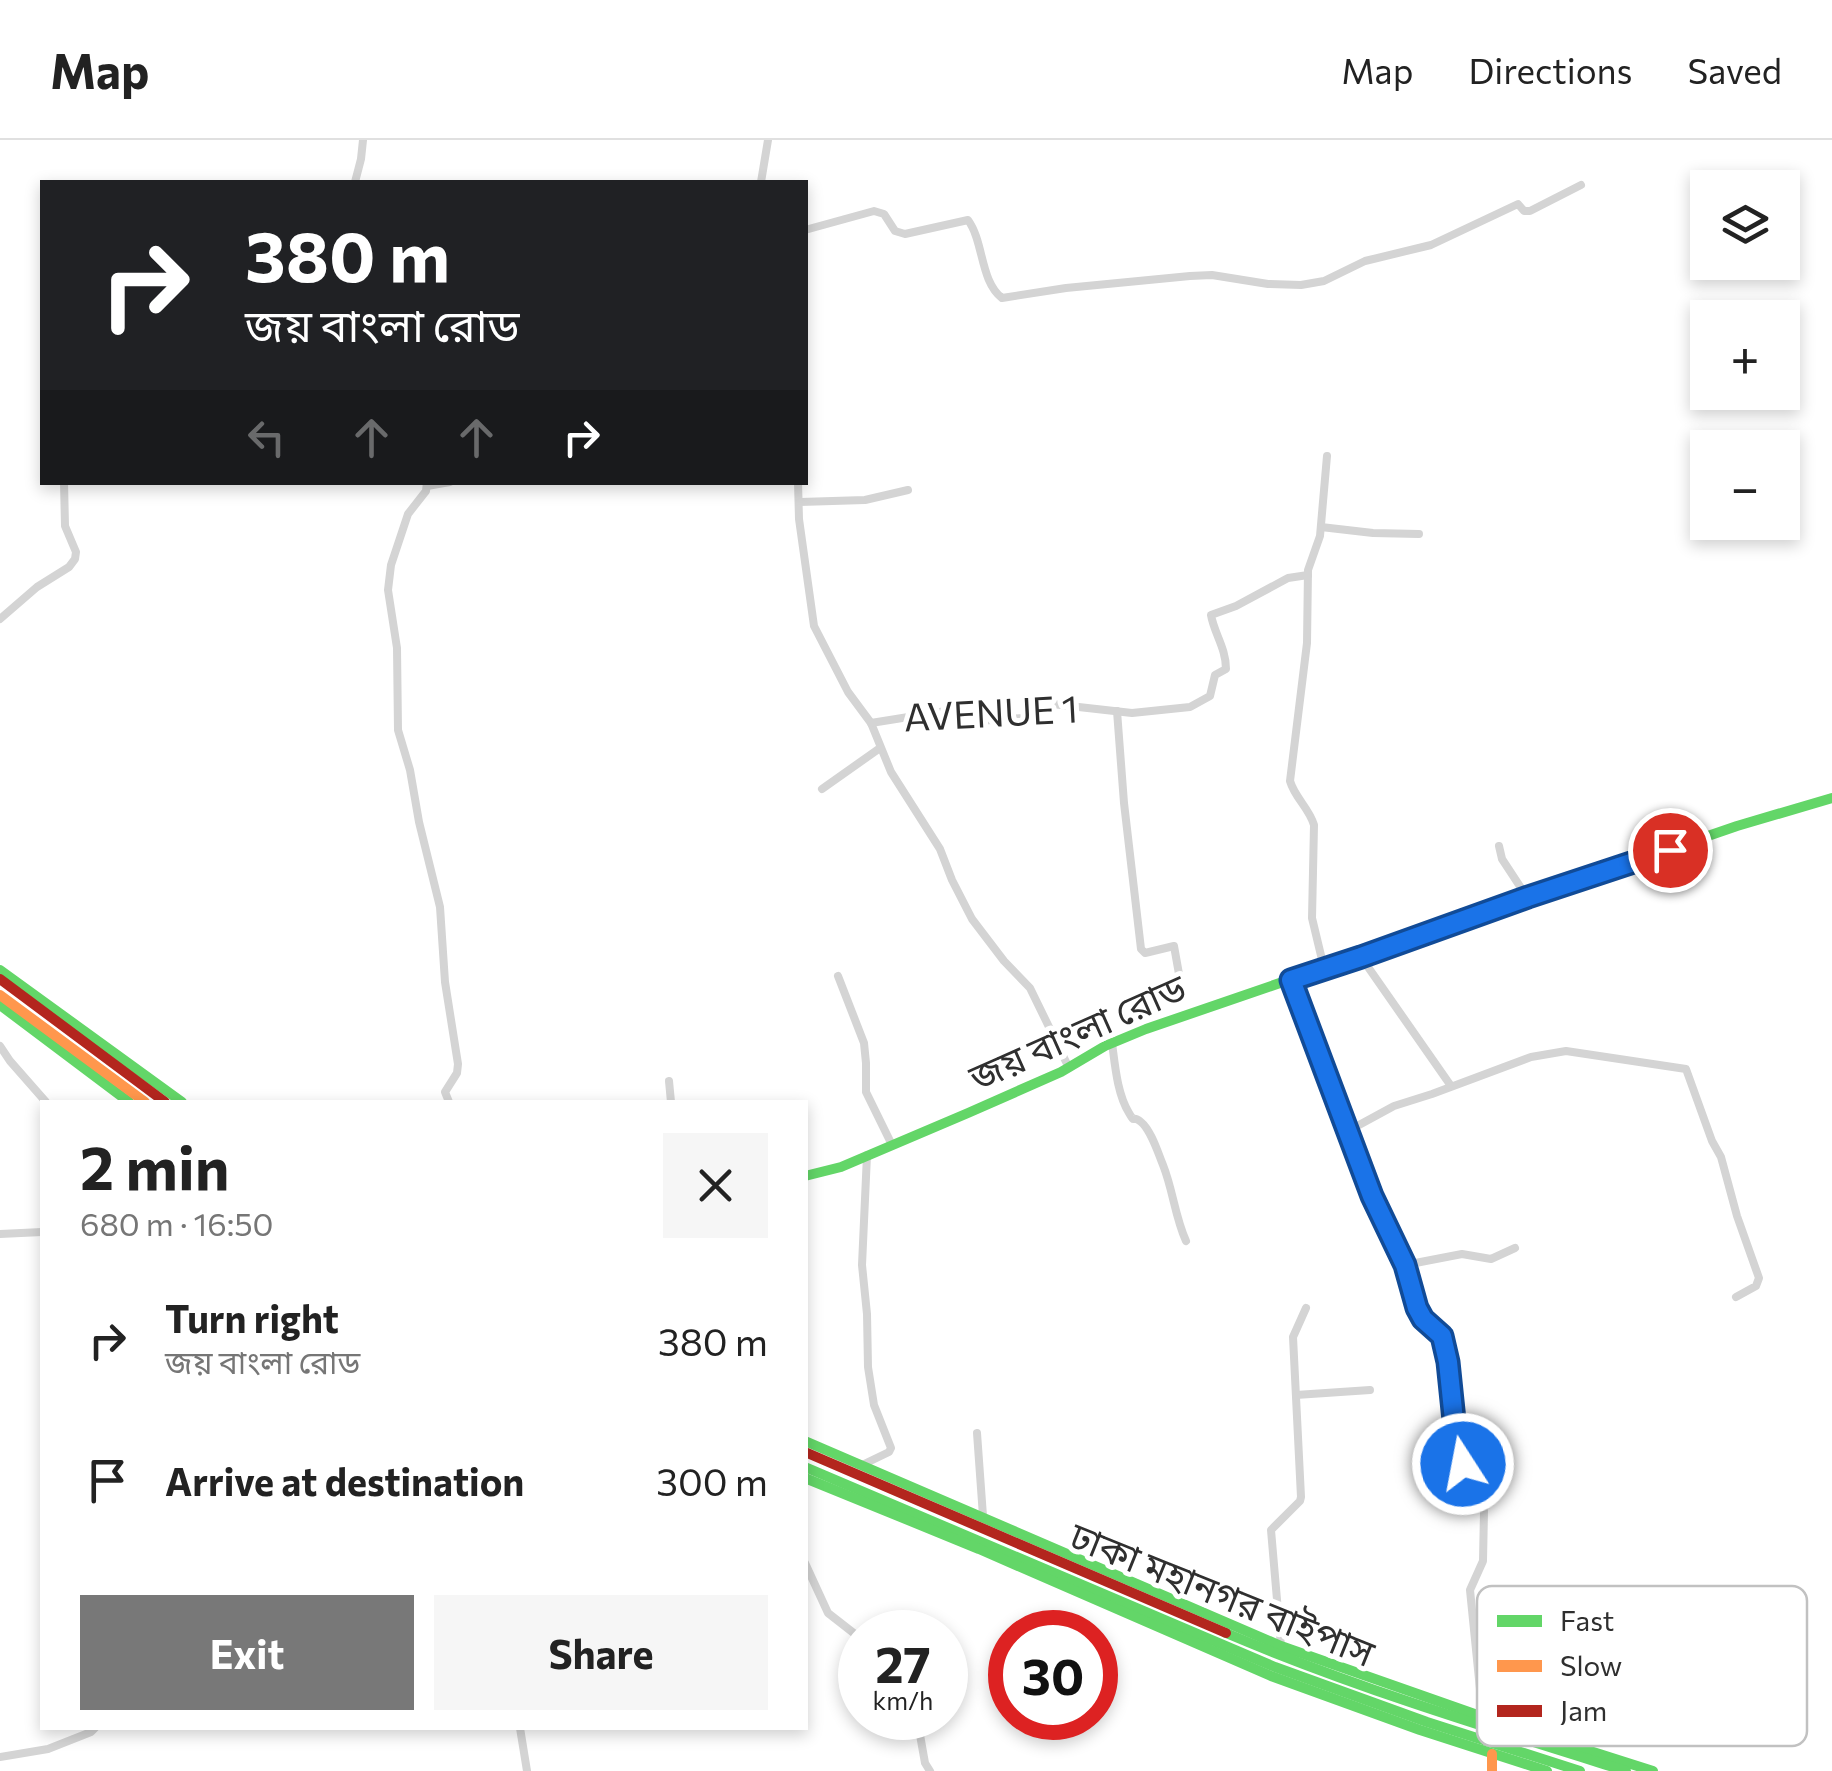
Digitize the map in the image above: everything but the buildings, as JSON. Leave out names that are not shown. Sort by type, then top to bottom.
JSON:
[{"type":"main road","name":"জয় বাংলা রোড","points":[[808,1175],[841,1167],[1069,1068],[1146,1028],[1738,826],[1832,798]]},
{"type":"main road","points":[[0,970],[179,1100]]},
{"type":"main road","points":[[0,979],[161,1100]]},
{"type":"main road","points":[[0,995],[142,1100]]},
{"type":"main road","points":[[0,1004],[127,1100]]},
{"type":"main road","points":[[808,1442],[1280,1646],[1477,1715]]},
{"type":"main road","name":"ঢাকা মহানগর বাইপাস","points":[[808,1453],[1278,1655],[1477,1725]]},
{"type":"main road","points":[[808,1468],[1275,1667],[1477,1738]]},
{"type":"main road","points":[[808,1479],[1271,1676],[1547,1771]]},
{"type":"main road","points":[[1501,1746],[1580,1771]]},
{"type":"main road","name":"ঢাকা মহানগর বাইপাস","points":[[1545,1746],[1626,1771]]},
{"type":"main road","points":[[1574,1746],[1653,1771]]},
{"type":"main road","points":[[1492,1754],[1492,1771]]},
{"type":"street","points":[[355,180],[362,160],[363,140]]},
{"type":"street","points":[[761,180],[768,140]]},
{"type":"street","points":[[808,229],[874,211],[884,214],[895,232],[905,234],[968,220],[977,236],[992,290],[1002,298],[1212,275],[1301,285],[1324,281],[1366,261],[1431,245],[1518,204],[1527,212],[1581,185]]},
{"type":"street","points":[[1324,968],[1312,918],[1314,826],[1290,781],[1307,643],[1308,576],[1321,528],[1327,456]]},
{"type":"street","points":[[0,619],[75,560],[76,552],[65,526],[64,485]]},
{"type":"street","points":[[427,485],[408,514],[391,566],[388,590],[397,648],[398,730],[442,918],[445,982],[458,1064],[445,1092],[447,1100]]},
{"type":"street","points":[[798,485],[812,622],[848,692],[871,723],[892,772],[940,848],[972,918],[1030,988],[1069,1068]]},
{"type":"street","points":[[800,502],[865,500],[908,490]]},
{"type":"street","points":[[1321,528],[1419,534]]},
{"type":"street","name":"AVENUE 1","points":[[871,723],[946,710],[978,720],[1016,719],[1052,704],[1132,713],[1190,706],[1206,699],[1212,692],[1215,675],[1226,668],[1224,649],[1211,615],[1288,578],[1308,576]]},
{"type":"street","points":[[1117,711],[1141,950],[1145,953],[1174,946],[1178,974]]},
{"type":"street","points":[[822,788],[880,748]]},
{"type":"street","points":[[1499,846],[1502,859],[1528,897]]},
{"type":"street","points":[[1361,957],[1451,1086]]},
{"type":"street","points":[[838,976],[864,1044],[866,1092],[892,1145]]},
{"type":"street","points":[[1291,980],[1372,1196],[1405,1265],[1420,1315],[1442,1336],[1463,1464],[1484,1512],[1483,1560],[1470,1590],[1477,1659]]},
{"type":"street","points":[[1112,1043],[1128,1112],[1142,1122],[1152,1142],[1186,1242]]},
{"type":"street","points":[[0,1046],[44,1100]]},
{"type":"street","points":[[1348,1132],[1386,1110],[1531,1056],[1566,1052],[1686,1069],[1721,1157],[1736,1216],[1760,1278],[1756,1286],[1736,1297]]},
{"type":"street","points":[[669,1081],[670,1100]]},
{"type":"street","points":[[862,1465],[891,1448],[874,1404],[868,1367],[862,1266],[867,1155]]},
{"type":"street","points":[[0,1234],[40,1232]]},
{"type":"street","points":[[1405,1265],[1462,1254],[1491,1259],[1515,1248]]},
{"type":"street","points":[[1280,1646],[1271,1530],[1300,1502],[1293,1337],[1306,1308]]},
{"type":"street","points":[[1296,1395],[1370,1390]]},
{"type":"street","points":[[977,1432],[983,1516]]},
{"type":"street","points":[[808,1570],[828,1613],[838,1621]]},
{"type":"street","points":[[0,1757],[48,1748],[92,1730]]},
{"type":"street","points":[[520,1730],[527,1771]]},
{"type":"street","points":[[920,1740],[930,1771]]},
{"type":"traffic: fast","points":[[808,1175],[841,1167],[968,1113],[1146,1029],[1737,826],[1832,798]]},
{"type":"traffic: fast","points":[[0,970],[179,1100]]},
{"type":"traffic: fast","points":[[0,1005],[126,1100]]},
{"type":"traffic: fast","points":[[808,1442],[1281,1646],[1477,1715]]},
{"type":"traffic: fast","points":[[808,1468],[1275,1667],[1477,1738]]},
{"type":"traffic: fast","points":[[808,1479],[1271,1676],[1547,1771]]},
{"type":"traffic: fast","points":[[1226,1633],[1374,1690],[1477,1724]]},
{"type":"traffic: fast","points":[[1502,1746],[1580,1771]]},
{"type":"traffic: fast","points":[[1547,1746],[1626,1771]]},
{"type":"traffic: fast","points":[[1574,1746],[1653,1771]]},
{"type":"traffic: slow","points":[[0,995],[142,1100]]},
{"type":"traffic: slow","points":[[1492,1754],[1492,1771]]},
{"type":"traffic: jam","points":[[0,979],[162,1100]]},
{"type":"traffic: jam","points":[[808,1453],[1226,1633]]},
{"type":"route","points":[[1463,1464],[1442,1336],[1417,1308],[1405,1265],[1372,1196],[1291,980],[1670,850]]}]
